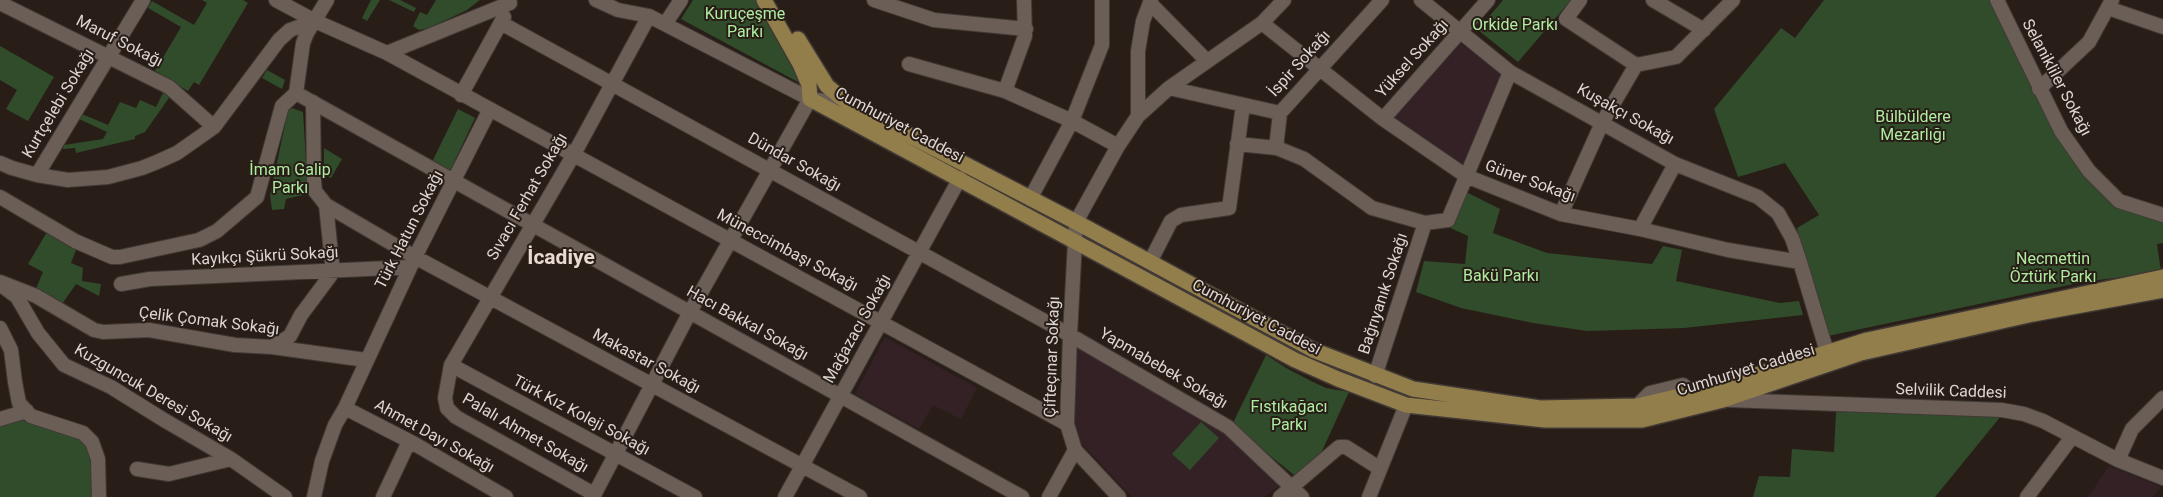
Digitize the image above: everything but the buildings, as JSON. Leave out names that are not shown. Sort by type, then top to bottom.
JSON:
[{"type":"main road","name":"Cumhuriyet Caddesi","points":[[769,1],[809,85],[807,103],[960,178],[1296,360],[1338,380],[1406,405],[1546,420],[1642,420],[1723,400],[1829,357]]},
{"type":"main road","name":"Cumhuriyet Caddesi","points":[[769,1],[827,86],[849,104],[1076,222],[1313,350],[1375,376],[1413,389],[1540,408],[1638,406],[1829,357],[1861,353],[2031,310],[2162,283]]},
{"type":"street","name":"Kurtçelebi Sokağı","points":[[37,176],[143,0]]},
{"type":"street","points":[[276,0],[315,21],[387,53],[461,95],[490,109]]},
{"type":"street","points":[[0,197],[75,241],[112,257],[120,257],[200,240],[217,231],[257,197],[282,106],[296,93],[303,43],[327,0]]},
{"type":"street","points":[[596,0],[618,10],[650,16],[807,103],[849,104]]},
{"type":"street","points":[[666,24],[681,0]]},
{"type":"street","points":[[874,0],[894,3],[934,20],[1026,29]]},
{"type":"street","points":[[1005,91],[1026,29],[1024,0]]},
{"type":"street","points":[[1030,199],[1072,121],[1102,45],[1102,0]]},
{"type":"street","points":[[1076,222],[1118,146],[1138,116],[1169,88],[1206,60],[1262,23],[1284,0]]},
{"type":"street","name":"İspir Sokağı","points":[[1169,88],[1280,113],[1382,0]]},
{"type":"street","name":"Kuşakçı Sokağı","points":[[1421,0],[1510,72],[1675,164],[1758,198],[1778,213],[1792,238],[1800,262]]},
{"type":"street","name":"Yüksel Sokağı","points":[[1383,119],[1488,0]]},
{"type":"street","points":[[1580,0],[1566,19],[1636,65],[1676,57],[1733,0]]},
{"type":"street","points":[[1653,0],[1704,30]]},
{"type":"street","name":"Selanikliler Sokağı","points":[[1997,0],[2061,131],[2089,171],[2119,200],[2163,215]]},
{"type":"street","points":[[387,53],[511,2]]},
{"type":"street","points":[[461,95],[511,2]]},
{"type":"street","points":[[1138,116],[1138,51],[1143,21],[1151,2],[1206,60]]},
{"type":"street","name":"Maruf Sokağı","points":[[0,3],[169,87],[214,127]]},
{"type":"street","points":[[2039,89],[2089,42],[2110,4],[2163,27]]},
{"type":"street","name":"Sıvacı Ferhat Sokağı","points":[[445,398],[451,365],[574,154],[650,16]]},
{"type":"street","points":[[0,163],[37,176],[68,180],[88,180],[142,168],[177,153],[214,127],[279,40],[290,30],[315,21]]},
{"type":"street","name":"Dündar Sokağı","points":[[501,23],[612,82],[1070,335]]},
{"type":"street","name":"Güner Sokağı","points":[[1262,23],[1383,119],[1466,176],[1561,214],[1640,229],[1728,250],[1800,262]]},
{"type":"street","points":[[909,64],[1005,91],[1072,121],[1118,146]]},
{"type":"street","points":[[1561,214],[1602,123],[1636,65]]},
{"type":"street","points":[[1237,144],[1276,148],[1304,159],[1372,208],[1425,223],[1448,220],[1510,72]]},
{"type":"street","name":"Hacı Bakkal Sokağı","points":[[296,93],[1022,497]]},
{"type":"street","points":[[272,347],[290,336],[302,315],[333,272],[326,205],[316,191],[314,181],[313,102]]},
{"type":"street","points":[[593,496],[690,312],[731,242],[807,103]]},
{"type":"street","points":[[1150,262],[1171,221],[1181,215],[1229,208],[1243,105]]},
{"type":"street","name":"Müneccimbaşı Sokağı","points":[[490,109],[1067,424]]},
{"type":"street","name":"Türk Hatun Sokağı","points":[[314,497],[322,461],[335,425],[345,408],[412,262],[490,109]]},
{"type":"street","points":[[1276,148],[1280,113]]},
{"type":"street","points":[[1640,229],[1675,164]]},
{"type":"street","name":"Mağazacı Sokağı","points":[[785,497],[960,178]]},
{"type":"street","name":"Makastar Sokağı","points":[[326,205],[412,262],[491,298],[860,497]]},
{"type":"street","name":"Çifteçınar Sokağı","points":[[1076,222],[1067,424],[1076,450]]},
{"type":"street","name":"Bağrıyanık Sokağı","points":[[1375,376],[1425,223]]},
{"type":"street","name":"Kayıkçı Şükrü Sokağı","points":[[121,284],[150,279],[333,272],[412,262]]},
{"type":"street","points":[[1800,262],[1829,357]]},
{"type":"street","name":"Çelik Çomak Sokağı","points":[[0,284],[36,296],[94,330],[149,330],[235,346],[272,347],[366,360]]},
{"type":"street","name":"Kuzguncuk Deresi Sokağı","points":[[0,284],[17,297],[38,333],[64,365],[111,387],[231,459],[285,497]]},
{"type":"street","points":[[0,328],[11,350],[14,382],[19,403],[30,416],[83,433],[92,442],[98,459],[99,497]]},
{"type":"street","name":"Yapmabebek Sokağı","points":[[1070,335],[1228,427],[1298,492]]},
{"type":"street","name":"Türk Kız Koleji Sokağı","points":[[451,365],[695,497]]},
{"type":"street","name":"Palalı Ahmet Sokağı","points":[[445,398],[447,408],[456,417],[593,496]]},
{"type":"street","points":[[2118,460],[2132,429],[2163,398]]},
{"type":"street","name":"Selvilik Caddesi","points":[[1723,400],[2002,410],[2024,414],[2043,421],[2118,460],[2163,478]]},
{"type":"street","points":[[1369,497],[1406,405]]},
{"type":"street","name":"Ahmet Dayı Sokağı","points":[[345,408],[413,443],[506,497]]},
{"type":"street","points":[[0,419],[26,411]]},
{"type":"street","points":[[2027,497],[2072,437]]},
{"type":"street","points":[[383,497],[406,448],[413,443]]},
{"type":"street","points":[[1280,497],[1298,492],[1339,447],[1346,447],[1380,468]]},
{"type":"street","points":[[1050,497],[1076,450],[1119,497]]},
{"type":"street","points":[[137,469],[169,474],[231,459]]},
{"type":"shaded area","points":[[1459,42],[1502,75],[1464,165],[1394,117]]},
{"type":"shaded area","points":[[885,337],[977,388],[961,419],[933,405],[919,429],[855,394]]},
{"type":"shaded area","points":[[1078,344],[1224,427],[1285,481],[1265,497],[1132,497],[1069,430]]},
{"type":"shaded area","points":[[2109,466],[2161,487],[2153,497],[2088,497]]},
{"type":"green space","points":[[202,0],[243,0],[248,3],[199,85],[194,82],[188,91],[155,71],[181,27],[148,8],[152,1],[194,25],[207,3]]},
{"type":"green space","points":[[371,0],[380,0],[367,21],[362,18]]},
{"type":"green space","points":[[389,0],[400,0],[416,8],[414,12]]},
{"type":"green space","points":[[436,0],[480,0],[467,10],[429,28],[419,30],[413,26],[420,12],[427,15]]},
{"type":"green space","name":"Kuruçeşme Parkı","points":[[693,0],[759,0],[801,78],[798,82],[681,19]]},
{"type":"green space","name":"Orkide Parkı","points":[[1503,0],[1571,0],[1518,62],[1478,30]]},
{"type":"green space","name":"Bülbüldere Mezarlığı","points":[[1824,0],[1992,0],[2088,176],[2163,221],[2163,243],[2157,244],[2161,272],[2083,282],[1823,337],[1797,228],[1819,215],[1785,163],[1738,177],[1714,109],[1781,28],[1795,38]]},
{"type":"green space","points":[[0,46],[54,77],[28,121],[6,109],[17,90],[0,80]]},
{"type":"green space","points":[[267,70],[285,80],[282,89],[262,78]]},
{"type":"green space","points":[[164,91],[171,95],[145,132],[135,136],[135,139],[76,153],[75,148],[63,149],[64,145],[103,139],[107,132],[79,119],[82,114],[108,125],[120,102],[136,108],[140,100],[156,107]]},
{"type":"green space","name":"İmam Galip Parkı","points":[[292,108],[303,112],[308,194],[286,199],[284,209],[272,210],[270,195],[288,111]]},
{"type":"green space","points":[[458,109],[475,118],[449,173],[431,164]]},
{"type":"green space","points":[[324,148],[342,159],[331,178],[324,175]]},
{"type":"green space","name":"Bakü Parkı","points":[[1464,191],[1500,209],[1493,233],[1547,253],[1652,264],[1663,246],[1682,250],[1676,281],[1780,303],[1799,301],[1803,315],[1684,328],[1587,331],[1533,323],[1461,308],[1416,292],[1424,261],[1465,264],[1468,236],[1444,225]]},
{"type":"green space","points":[[47,232],[76,250],[71,263],[83,268],[82,281],[101,284],[99,296],[76,284],[62,304],[35,291],[43,272],[28,264]]},
{"type":"green space","name":"Fıstıkağacı Parkı","points":[[1266,355],[1288,369],[1326,388],[1349,392],[1322,451],[1299,479],[1232,425]]},
{"type":"green space","points":[[2010,405],[1935,497],[1753,497],[1759,476],[1790,477],[1792,449],[1834,452],[1836,412]]},
{"type":"green space","points":[[24,419],[81,439],[94,459],[95,481],[92,497],[0,497],[0,424]]},
{"type":"green space","points":[[1201,422],[1219,438],[1190,470],[1172,454]]},
{"type":"district","name":"İcadiye","points":[[561,259]]},
{"type":"park label","name":"Necmettin Öztürk Parkı","points":[[2053,269]]}]
